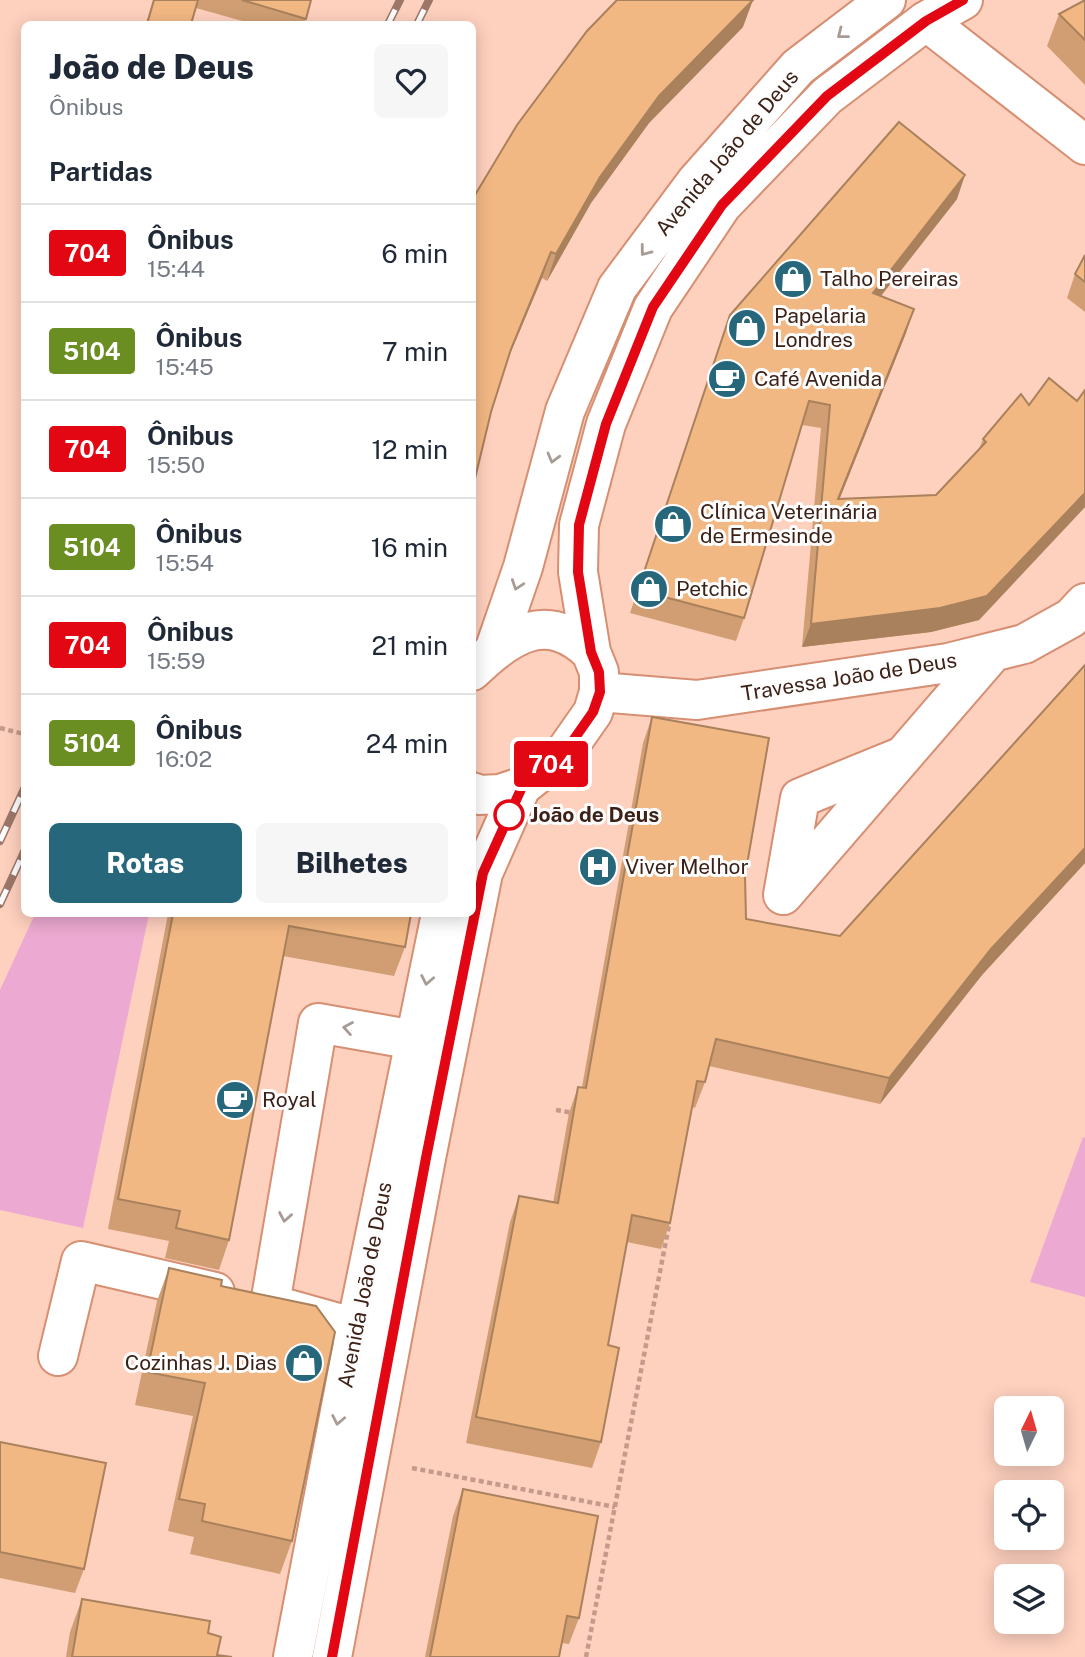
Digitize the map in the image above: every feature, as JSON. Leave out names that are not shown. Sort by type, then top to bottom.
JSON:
[{"type":"main road","name":"Avenida João de Deus","points":[[483,661],[523,567],[565,411],[617,288],[696,183],[798,67],[886,0]]},
{"type":"main road","name":"Avenida João de Deus","points":[[476,794],[500,794],[522,787],[565,752],[593,712],[600,692],[599,672],[591,652],[578,572],[579,525],[606,424],[653,307],[722,205],[827,96],[926,21],[963,0]]},
{"type":"main road","points":[[926,21],[1085,145]]},
{"type":"main road","name":"Travessa João de Deus","points":[[600,692],[696,700],[948,663],[1024,644],[1071,618],[1085,603]]},
{"type":"main road","name":"Avenida João de Deus","points":[[483,661],[516,636],[536,630],[557,630],[576,638],[591,652]]},
{"type":"main road","points":[[903,756],[993,652]]},
{"type":"main road","name":"Avenida João de Deus","points":[[476,908],[483,873],[522,787]]},
{"type":"main road","name":"Avenida João de Deus","points":[[293,1657],[439,917]]},
{"type":"main road","name":"Avenida João de Deus","points":[[332,1657],[474,917]]},
{"type":"main road","points":[[270,1304],[318,1023],[415,1040]]},
{"type":"main road","points":[[58,1356],[81,1261],[270,1304],[356,1328]]},
{"type":"path","points":[[0,727],[21,733]]},
{"type":"path","points":[[556,1110],[582,1115]]},
{"type":"path","points":[[586,1657],[671,1215]]},
{"type":"path","points":[[370,1460],[615,1507]]},
{"type":"shaded area","points":[[34,917],[148,917],[83,1228],[0,1210],[0,990]]},
{"type":"shaded area","points":[[1083,1137],[1085,1138],[1085,1297],[1030,1282]]},
{"type":"building","points":[[154,0],[198,0],[192,21],[148,21]]},
{"type":"building","points":[[242,0],[311,0],[306,19]]},
{"type":"building","points":[[617,0],[753,0],[659,96],[600,177],[556,254],[551,252],[511,349],[491,412],[476,474],[476,193],[517,125],[587,31]]},
{"type":"building","points":[[1085,0],[1085,40],[1059,14]]},
{"type":"building","points":[[899,122],[965,175],[873,293],[914,309],[838,499],[936,495],[986,442],[983,439],[1021,394],[1029,405],[1049,378],[1077,401],[1085,390],[1085,493],[987,596],[940,608],[811,624],[830,405],[809,401],[744,618],[638,590],[730,315]]},
{"type":"building","points":[[1085,255],[1085,282],[1075,274]]},
{"type":"building","points":[[1085,665],[1085,848],[991,949],[889,1078],[716,1039],[705,1082],[697,1081],[670,1223],[632,1215],[608,1345],[619,1348],[601,1442],[476,1417],[519,1196],[558,1203],[578,1087],[586,1088],[652,717],[769,738],[745,876],[746,919],[840,936]]},
{"type":"building","points":[[172,917],[410,917],[405,947],[289,926],[229,1240],[176,1228],[180,1211],[118,1199]]},
{"type":"building","points":[[169,1268],[222,1280],[221,1286],[316,1306],[335,1332],[292,1541],[202,1521],[205,1504],[179,1499],[205,1383],[147,1372]]},
{"type":"building","points":[[0,1442],[106,1463],[84,1569],[0,1552]]},
{"type":"building","points":[[463,1489],[598,1516],[579,1618],[567,1616],[559,1657],[430,1657]]},
{"type":"building","points":[[82,1599],[210,1621],[208,1633],[221,1637],[217,1655],[232,1657],[72,1657]]},
{"type":"railway","points":[[390,21],[400,0]]},
{"type":"railway","points":[[418,21],[429,0]]},
{"type":"railway","points":[[0,841],[21,796]]},
{"type":"railway","points":[[0,904],[21,858]]},
{"type":"bus line","name":"704","points":[[476,908],[483,873],[522,787],[565,752],[593,712],[600,692],[599,672],[591,652],[578,572],[579,525],[606,424],[653,307],[722,205],[827,96],[926,21],[963,0]]},
{"type":"bus line","name":"704","points":[[332,1657],[474,917]]},
{"type":"place","name":"Talho Pereiras","points":[[793,279]]},
{"type":"place","name":"Papelaria Londres","points":[[747,328]]},
{"type":"place","name":"Café Avenida","points":[[727,379]]},
{"type":"place","name":"Clínica Veterinária de Ermesinde","points":[[673,524]]},
{"type":"place","name":"Petchic","points":[[649,589]]},
{"type":"place","name":"João de Deus","points":[[509,815]]},
{"type":"place","name":"Viver Melhor","points":[[598,867]]},
{"type":"place","name":"Royal","points":[[235,1100]]},
{"type":"place","name":"Cozinhas J. Dias","points":[[304,1363]]}]
